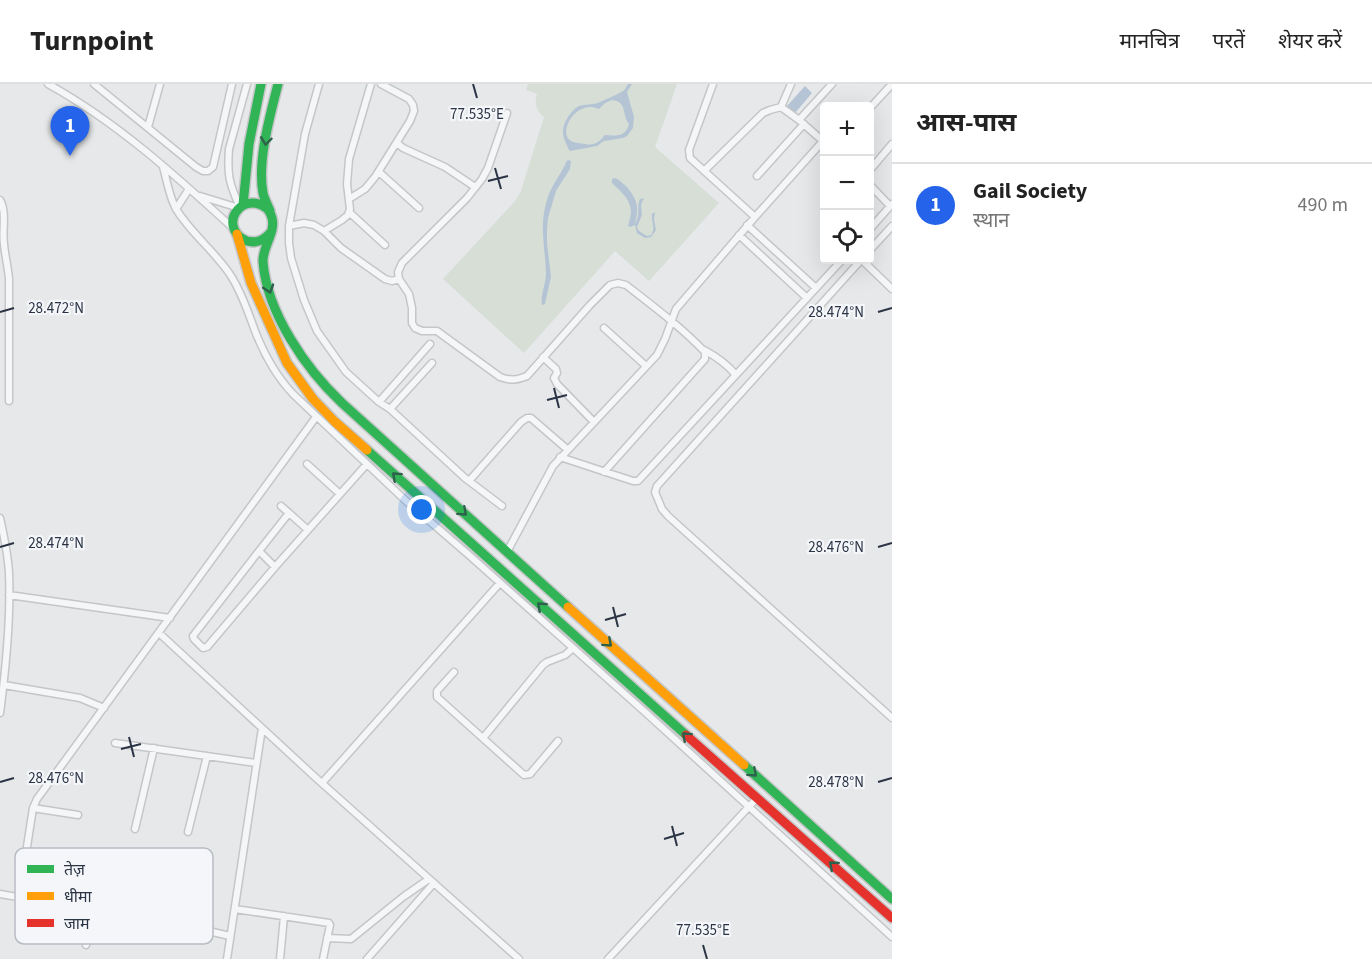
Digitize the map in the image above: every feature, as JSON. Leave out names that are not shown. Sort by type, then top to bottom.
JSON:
[{"type":"street","points":[[48,84],[120,131],[196,195],[244,240],[254,243],[264,240],[271,232]]},
{"type":"street","points":[[148,127],[160,84]]},
{"type":"street","points":[[97,85],[196,167],[208,171],[213,166],[232,84]]},
{"type":"street","points":[[241,207],[230,183],[228,160],[247,84]]},
{"type":"street","points":[[241,207],[250,128],[261,84]]},
{"type":"street","points":[[278,84],[266,137],[263,173],[263,195],[272,214],[273,224],[262,260],[273,302],[303,357],[327,388],[351,411],[892,899]]},
{"type":"street","points":[[319,84],[305,134],[289,226],[291,258],[304,300],[317,330],[346,372],[469,481],[502,506]]},
{"type":"street","points":[[324,231],[342,220],[349,212],[347,184],[349,159],[371,84]]},
{"type":"street","points":[[349,199],[365,189],[379,172],[414,111],[409,99],[381,84]]},
{"type":"street","points":[[713,84],[689,150],[690,158],[755,217]]},
{"type":"street","points":[[781,107],[791,84]]},
{"type":"street","points":[[757,176],[831,84]]},
{"type":"street","points":[[874,104],[892,84]]},
{"type":"street","points":[[704,171],[763,113],[781,107]]},
{"type":"street","points":[[781,107],[820,138]]},
{"type":"street","points":[[507,113],[488,168],[475,188],[402,263],[398,272],[399,279],[409,294],[412,323],[415,328],[422,332],[437,331],[500,377],[510,381],[518,380],[527,376],[610,285],[618,283],[626,285],[703,350],[729,366],[736,375]]},
{"type":"street","points":[[397,143],[445,167],[475,188]]},
{"type":"street","points":[[874,165],[892,144]]},
{"type":"street","points":[[507,552],[547,474],[560,457],[657,355],[666,339],[676,309],[747,225],[820,146]]},
{"type":"street","points":[[163,167],[176,209],[231,276],[267,357],[283,383],[366,465],[573,648],[892,937]]},
{"type":"street","points":[[379,172],[419,208]]},
{"type":"street","points":[[176,209],[189,189]]},
{"type":"street","points":[[874,189],[891,205],[874,224]]},
{"type":"street","points":[[196,195],[241,207]]},
{"type":"street","points":[[0,200],[3,206],[3,242],[9,279],[9,401]]},
{"type":"street","points":[[272,214],[259,203],[251,202],[235,213],[233,221],[235,232],[251,283],[286,363],[313,399],[334,421],[892,918]]},
{"type":"street","points":[[349,212],[385,245]]},
{"type":"street","points":[[289,226],[304,223],[314,225],[324,231],[341,248],[385,279],[392,281],[399,279]]},
{"type":"street","points":[[747,225],[816,288]]},
{"type":"street","points":[[874,246],[892,226]]},
{"type":"street","points":[[739,235],[807,298]]},
{"type":"street","points":[[765,259],[774,249]]},
{"type":"street","points":[[560,457],[638,481],[838,264]]},
{"type":"street","points":[[857,264],[657,486],[655,492],[668,516],[892,718]]},
{"type":"street","points":[[865,264],[892,289]]},
{"type":"street","points":[[604,328],[646,366]]},
{"type":"street","points":[[380,402],[430,344]]},
{"type":"street","points":[[604,472],[705,359],[703,350]]},
{"type":"street","points":[[267,357],[281,351]]},
{"type":"street","points":[[543,357],[556,369],[557,374],[554,380],[557,384],[594,422]]},
{"type":"street","points":[[390,409],[432,363]]},
{"type":"street","points":[[27,848],[33,808],[37,799],[316,417]]},
{"type":"street","points":[[469,481],[526,418],[531,418],[568,450]]},
{"type":"street","points":[[307,464],[340,494]]},
{"type":"street","points":[[289,513],[194,636],[203,648],[207,647],[366,465]]},
{"type":"street","points":[[280,506],[308,530]]},
{"type":"street","points":[[0,518],[9,572],[9,617],[0,713]]},
{"type":"street","points":[[259,551],[275,567]]},
{"type":"street","points":[[322,783],[500,584]]},
{"type":"street","points":[[9,595],[170,618]]},
{"type":"street","points":[[159,633],[519,959]]},
{"type":"street","points":[[483,738],[543,665],[565,655],[573,648]]},
{"type":"street","points":[[454,672],[437,691],[437,697],[524,775],[530,774],[558,741]]},
{"type":"street","points":[[4,685],[80,698],[104,708]]},
{"type":"street","points":[[227,959],[262,728]]},
{"type":"street","points":[[115,743],[256,763]]},
{"type":"street","points":[[135,829],[154,748]]},
{"type":"street","points":[[188,832],[207,756]]},
{"type":"street","points":[[608,959],[757,798]]},
{"type":"street","points":[[33,808],[78,815]]},
{"type":"street","points":[[327,938],[351,939],[403,897],[431,881]]},
{"type":"street","points":[[367,959],[431,881]]},
{"type":"street","points":[[849,898],[858,888]]},
{"type":"street","points":[[0,894],[15,896]]},
{"type":"street","points":[[235,909],[329,923],[323,959]]},
{"type":"street","points":[[280,959],[284,916]]},
{"type":"street","points":[[213,933],[230,936]]},
{"type":"shaded area","points":[[528,84],[677,84],[655,147],[719,203],[649,281],[615,251],[524,353],[443,279],[516,200],[521,191],[544,117],[536,107],[537,94],[526,90]]},
{"type":"water","points":[[628,84],[632,84],[627,92],[634,117],[633,128],[627,136],[604,141],[597,146],[570,151],[563,129],[573,111],[579,106],[598,103],[614,96],[624,90]],"holes":[[[612,100],[622,106],[629,124],[626,131],[617,135],[605,135],[594,144],[574,142],[567,137],[568,124],[576,112],[583,108],[599,109],[605,103]]]},
{"type":"water","points":[[805,86],[812,93],[795,113],[787,106]]},
{"type":"water","points":[[568,160],[571,161],[570,169],[556,191],[548,218],[547,243],[551,277],[545,304],[542,305],[546,273],[544,215],[551,190]]},
{"type":"water","points":[[614,178],[626,186],[633,195],[637,208],[635,224],[640,199],[644,198],[641,205],[642,215],[637,227],[647,236],[652,232],[652,214],[655,212],[656,230],[651,237],[645,238],[637,233],[635,225],[628,226],[631,213],[629,202],[612,183]]},
{"type":"traffic: fast","points":[[243,205],[249,144],[261,84]]},
{"type":"traffic: fast","points":[[270,211],[263,193],[262,167],[265,138],[278,84]]},
{"type":"traffic: fast","points":[[271,232],[264,239],[256,242],[241,238],[233,227],[236,212],[245,204],[256,203],[270,213],[273,224],[272,229],[265,251],[263,256],[266,281],[272,301],[290,339],[315,374],[342,403],[568,607]]},
{"type":"traffic: fast","points":[[367,450],[686,735]]},
{"type":"traffic: fast","points":[[744,765],[892,899]]},
{"type":"traffic: slow","points":[[237,234],[251,283],[287,363],[313,399],[367,450]]},
{"type":"traffic: slow","points":[[568,607],[744,765]]},
{"type":"traffic: jam","points":[[686,735],[892,918]]},
{"type":"place","name":"Gail Society","points":[[70,156]]}]
